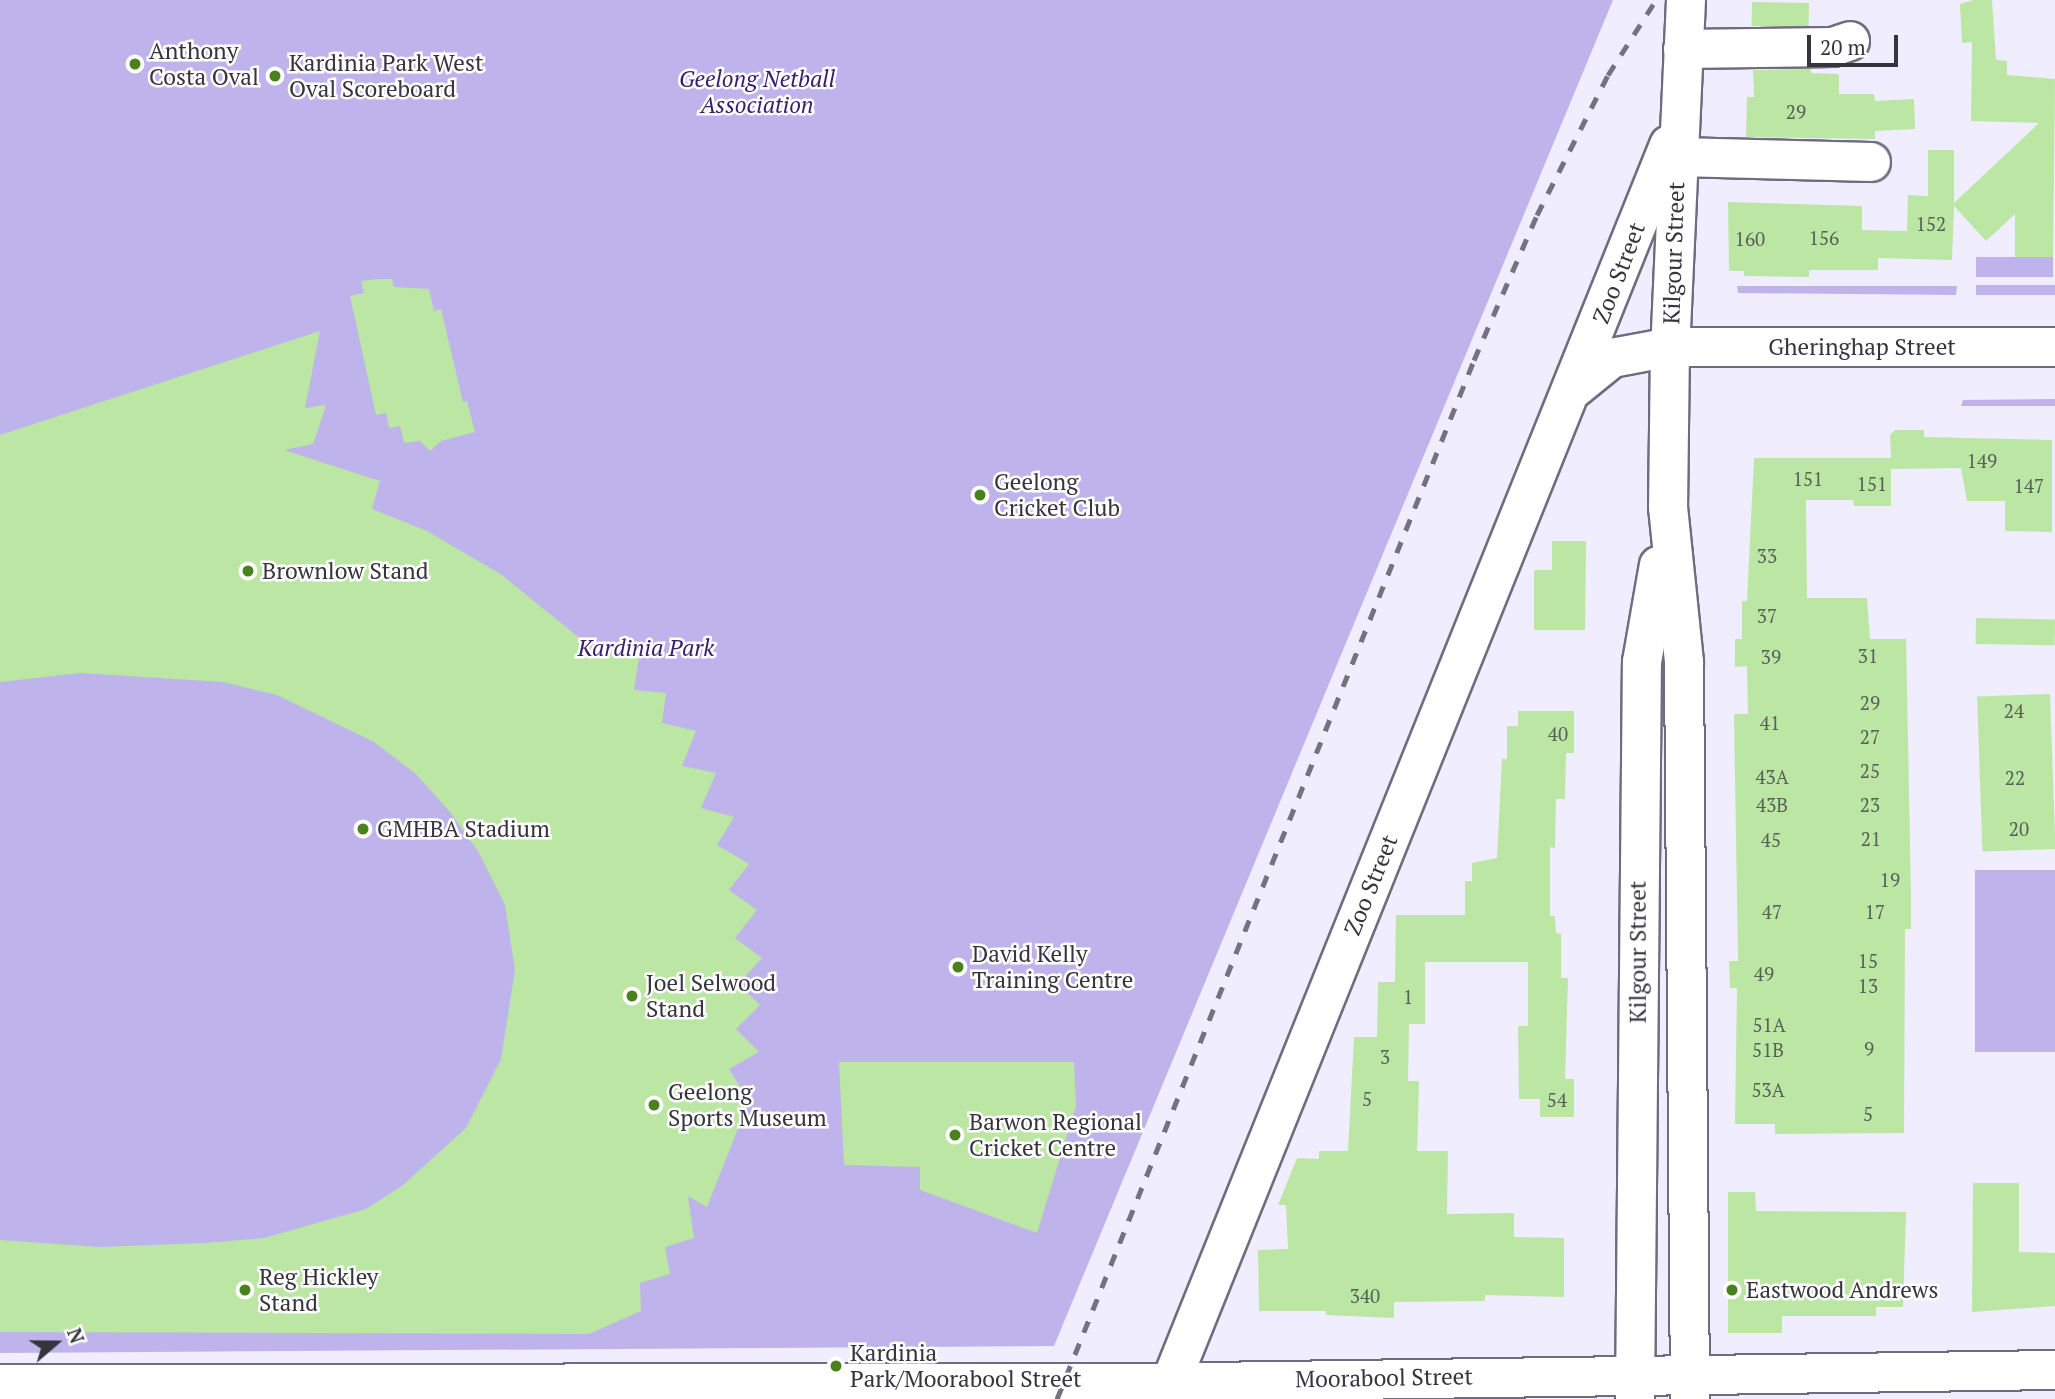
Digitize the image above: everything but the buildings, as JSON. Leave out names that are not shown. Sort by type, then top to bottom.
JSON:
[{"type":"street","name":"Kilgour Street","points":[[1686,0],[1670,347],[1668,507],[1684,663],[1683,874],[1690,1387]]},
{"type":"street","points":[[1683,49],[1845,49]]},
{"type":"street","name":"Zoo Street","points":[[1168,1391],[1553,428],[1573,389],[1680,117]]},
{"type":"street","points":[[1678,157],[1871,162]]},
{"type":"street","name":"Zoo Street","points":[[1573,389],[1612,358],[1670,347]]},
{"type":"street","name":"Gheringhap Street","points":[[1670,347],[2055,347]]},
{"type":"street","name":"Kilgour Street","points":[[1636,1387],[1638,872],[1642,662],[1668,507]]},
{"type":"street","points":[[1638,872],[1683,874]]},
{"type":"street","points":[[1639,1136],[1686,1138]]},
{"type":"street","name":"Moorabool Street","points":[[10,1389],[1168,1391],[1690,1387],[2055,1370]]},
{"type":"green space","name":"Kardinia Park","points":[[0,0],[1613,0],[1054,1346],[0,1353]]},
{"type":"green space","points":[[1976,257],[2053,257],[2053,277],[1976,277]]},
{"type":"green space","points":[[1976,285],[2055,285],[2055,295],[1976,295]]},
{"type":"green space","points":[[1737,286],[1957,286],[1956,295],[1738,293]]},
{"type":"green space","points":[[2055,399],[2055,406],[1961,406],[1963,400]]},
{"type":"green space","points":[[1975,870],[2055,870],[2055,1052],[1975,1052]]},
{"type":"railway","points":[[1057,1399],[1474,360],[1537,215],[1608,75],[1656,0]]},
{"type":"place","name":"Anthony Costa Oval","points":[[135,64]]},
{"type":"place","name":"Kardinia Park West Oval Scoreboard","points":[[275,76]]},
{"type":"place","name":"Geelong Cricket Club","points":[[980,495]]},
{"type":"place","name":"Brownlow Stand","points":[[248,571]]},
{"type":"place","name":"GMHBA Stadium","points":[[363,829]]},
{"type":"place","name":"David Kelly Training Centre","points":[[958,967]]},
{"type":"place","name":"Joel Selwood Stand","points":[[632,996]]},
{"type":"place","name":"Geelong Sports Museum","points":[[654,1105]]},
{"type":"place","name":"Barwon Regional Cricket Centre","points":[[955,1135]]},
{"type":"place","name":"Reg Hickley Stand","points":[[245,1290]]},
{"type":"place","name":"Eastwood Andrews","points":[[1732,1290]]},
{"type":"place","name":"Kardinia Park/Moorabool Street","points":[[836,1366]]},
{"type":"park label","name":"Geelong Netball Association","points":[[757,92]]}]
